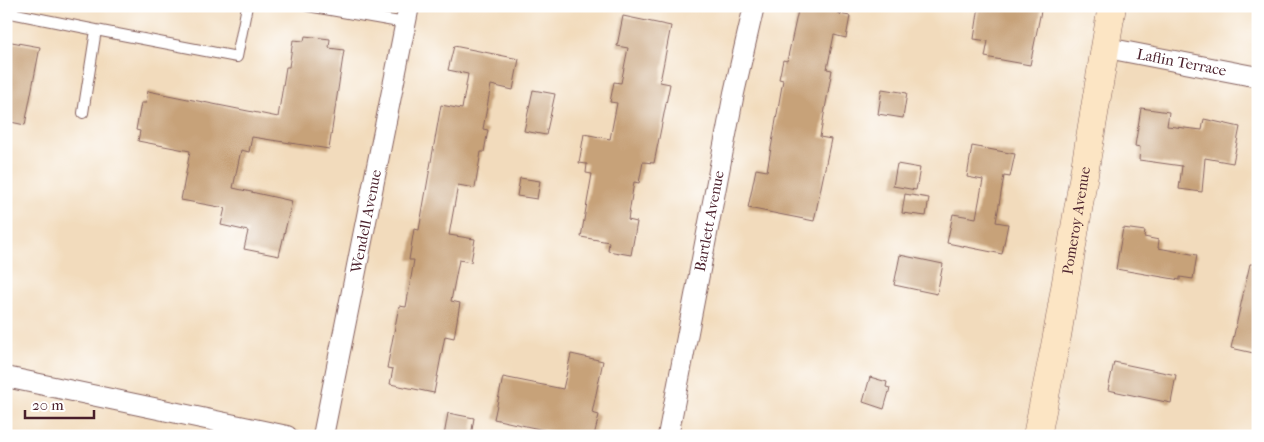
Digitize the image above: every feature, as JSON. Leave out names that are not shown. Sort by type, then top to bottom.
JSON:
[{"type":"street","name":"Bartlett Avenue","points":[[668,436],[734,93],[754,6]]},
{"type":"street","name":"Pomeroy Avenue","points":[[1037,436],[1057,336],[1107,48],[1112,6]]},
{"type":"street","name":"Wendell Avenue","points":[[322,436],[407,15]]},
{"type":"street","name":"Laflin Terrace","points":[[1107,48],[1258,77]]},
{"type":"street","points":[[6,377],[287,436]]},
{"type":"lane","points":[[6,12],[237,57],[247,6]]},
{"type":"lane","points":[[308,6],[407,15]]},
{"type":"lane","points":[[83,113],[96,30]]},
{"type":"building","points":[[799,6],[840,6],[839,14],[850,16],[846,38],[834,35],[827,69],[832,70],[820,137],[831,139],[814,221],[748,208],[756,169],[767,171],[783,80],[779,79],[783,60],[787,61]]},
{"type":"building","points":[[979,6],[1042,6],[1030,65],[985,57],[988,41],[974,39]]},
{"type":"building","points":[[623,16],[671,26],[660,82],[670,84],[654,163],[643,162],[639,183],[634,182],[628,220],[637,222],[631,255],[608,251],[609,242],[581,237],[592,174],[586,173],[587,164],[579,163],[584,134],[610,139],[617,103],[610,102],[614,82],[621,83],[628,48],[617,46]]},
{"type":"building","points":[[305,36],[330,39],[329,48],[344,50],[329,149],[252,137],[249,152],[241,150],[233,188],[292,201],[279,256],[244,249],[248,231],[221,225],[225,208],[181,200],[190,151],[138,141],[140,131],[136,130],[141,103],[146,103],[148,91],[278,117],[286,67],[289,67],[293,40],[304,41]]},
{"type":"building","points":[[6,41],[40,47],[25,125],[6,121]]},
{"type":"building","points":[[454,46],[519,59],[513,90],[491,85],[483,129],[488,130],[484,152],[481,152],[475,188],[458,185],[449,235],[475,239],[471,262],[459,260],[451,301],[460,303],[454,338],[445,336],[434,393],[390,384],[393,369],[387,368],[399,306],[406,307],[414,260],[409,260],[414,229],[419,230],[441,105],[462,109],[468,74],[448,70]]},
{"type":"building","points":[[882,89],[907,93],[903,118],[878,114]]},
{"type":"building","points":[[533,90],[555,94],[546,135],[524,131]]},
{"type":"building","points":[[1141,108],[1169,112],[1167,126],[1202,130],[1204,119],[1240,127],[1233,163],[1205,158],[1202,192],[1179,189],[1182,166],[1139,160],[1140,147],[1135,146]]},
{"type":"building","points":[[972,146],[1015,154],[1010,177],[1004,176],[996,222],[1008,224],[1002,254],[947,243],[953,214],[976,218],[983,180],[967,177]]},
{"type":"building","points":[[897,164],[920,168],[916,190],[893,186]]},
{"type":"building","points":[[520,178],[540,181],[537,199],[517,196]]},
{"type":"building","points":[[905,194],[929,198],[926,216],[902,213]]},
{"type":"building","points":[[1123,228],[1145,231],[1144,237],[1159,240],[1158,248],[1197,255],[1193,279],[1180,277],[1180,280],[1116,269]]},
{"type":"building","points":[[900,255],[943,264],[937,294],[894,285]]},
{"type":"building","points":[[1250,264],[1258,264],[1258,354],[1231,348]]},
{"type":"building","points":[[571,354],[603,361],[592,413],[599,415],[594,436],[571,436],[494,419],[503,377],[563,389]]},
{"type":"building","points":[[1114,362],[1176,375],[1171,403],[1108,390]]},
{"type":"building","points":[[870,377],[887,382],[886,387],[890,388],[884,409],[863,402]]},
{"type":"building","points":[[448,413],[474,418],[471,436],[444,436]]}]
